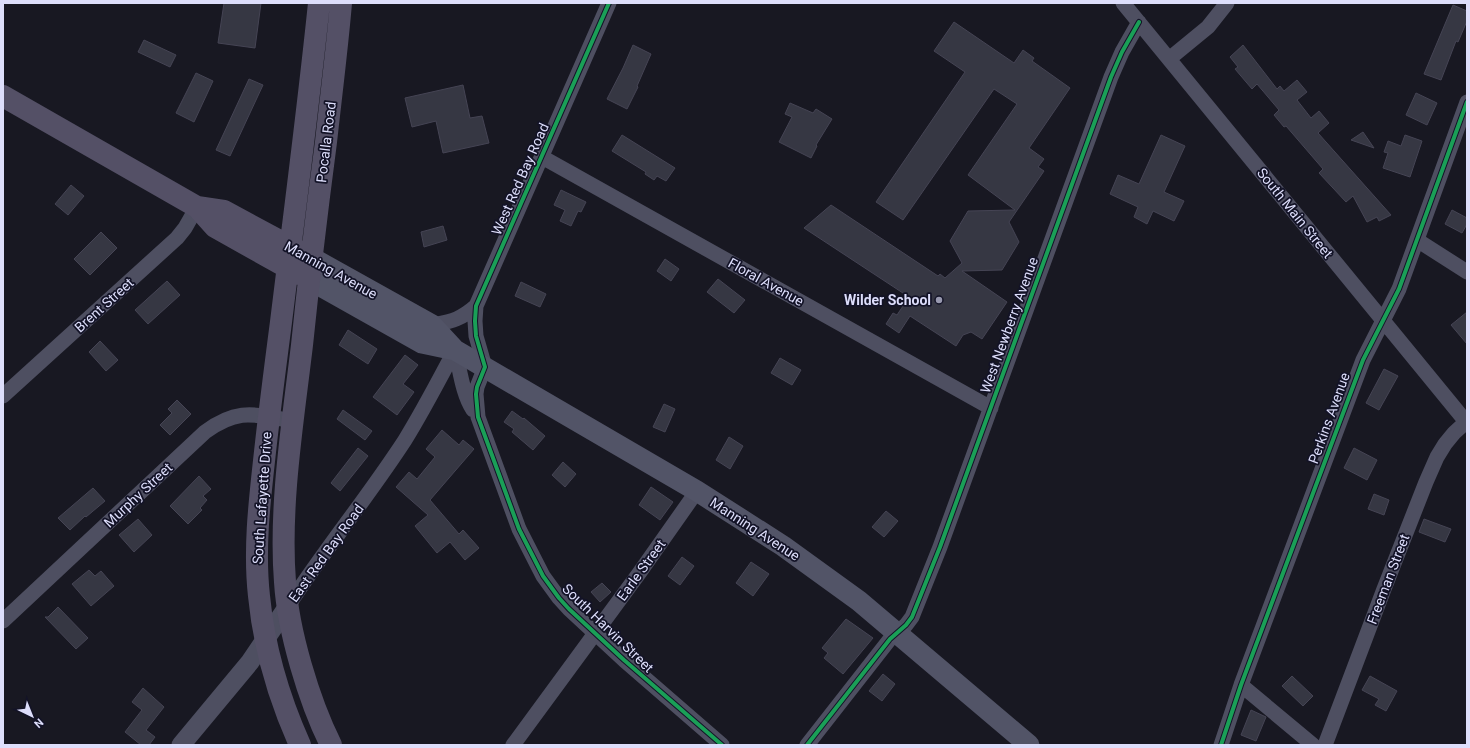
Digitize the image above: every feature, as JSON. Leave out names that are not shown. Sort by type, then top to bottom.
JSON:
[{"type":"main road","name":"Pocalla Road","points":[[289,257],[319,3]]},
{"type":"main road","name":"Pocalla Road","points":[[310,280],[341,3]]},
{"type":"main road","name":"Manning Avenue","points":[[3,96],[196,207],[224,211],[289,257],[310,280],[422,343],[455,350],[697,491],[789,551],[859,601],[1029,745]]},
{"type":"main road","name":"Manning Avenue","points":[[289,257],[312,258],[432,325],[455,350]]},
{"type":"main road","name":"South Lafayette Drive","points":[[289,257],[258,516],[257,561],[259,597],[266,640],[282,699],[300,745]]},
{"type":"main road","name":"South Lafayette Drive","points":[[310,280],[293,421],[284,535],[285,583],[288,606],[297,647],[308,686],[318,717],[331,745]]},
{"type":"street","name":"West Red Bay Road","points":[[485,367],[476,336],[476,306],[609,3]]},
{"type":"street","name":"South Main Street","points":[[1123,3],[1467,422]]},
{"type":"street","points":[[1169,59],[1208,27],[1227,3]]},
{"type":"street","name":"West Newberry Avenue","points":[[807,745],[890,639],[906,626],[916,611],[1111,77],[1122,52],[1139,22]]},
{"type":"street","name":"Perkins Avenue","points":[[1221,745],[1241,685],[1363,360],[1399,289],[1467,102]]},
{"type":"street","name":"Floral Avenue","points":[[542,156],[991,408]]},
{"type":"street","name":"Brent Street","points":[[3,396],[177,238],[185,228],[196,207]]},
{"type":"street","points":[[1417,240],[1467,272]]},
{"type":"street","name":"West Red Bay Road","points":[[432,325],[460,318],[476,306]]},
{"type":"street","name":"South Harvin Street","points":[[455,350],[463,384],[470,404],[478,417],[519,529],[543,576],[559,598],[595,634],[722,745]]},
{"type":"street","name":"East Red Bay Road","points":[[181,745],[250,662],[266,640],[300,586],[362,503],[405,440],[455,350]]},
{"type":"street","name":"South Harvin Street","points":[[478,417],[476,394],[477,387],[485,367]]},
{"type":"street","name":"Murphy Street","points":[[3,621],[214,425],[233,416],[250,414],[293,421]]},
{"type":"street","name":"Freeman Street","points":[[1325,745],[1426,482],[1437,457],[1445,444],[1454,433],[1467,422]]},
{"type":"street","name":"Earle Street","points":[[513,745],[595,634],[697,491]]},
{"type":"street","points":[[1241,685],[1313,745]]},
{"type":"building","points":[[224,3],[261,3],[255,48],[218,43]]},
{"type":"building","points":[[1453,5],[1467,11],[1467,21],[1458,42],[1456,41],[1441,80],[1424,74]]},
{"type":"building","points":[[954,22],[1014,63],[1023,50],[1034,58],[1032,61],[1070,88],[1029,148],[1044,159],[1038,167],[1044,171],[1009,222],[1019,242],[1002,270],[962,271],[1007,302],[982,339],[971,332],[963,335],[956,346],[910,316],[899,333],[886,324],[893,313],[897,315],[909,297],[804,228],[831,205],[938,276],[940,274],[945,278],[962,263],[950,241],[968,211],[1015,210],[968,175],[1017,104],[994,89],[903,220],[876,202],[965,72],[934,51]]},
{"type":"building","points":[[144,40],[176,55],[170,67],[138,52]]},
{"type":"building","points":[[633,45],[651,54],[637,86],[638,87],[627,109],[607,99]]},
{"type":"building","points":[[1243,45],[1277,89],[1280,86],[1284,91],[1297,80],[1307,92],[1297,100],[1311,118],[1319,111],[1329,123],[1318,133],[1391,215],[1379,221],[1377,217],[1367,222],[1353,196],[1346,202],[1319,173],[1323,169],[1286,126],[1284,127],[1274,115],[1279,110],[1257,84],[1252,89],[1235,69],[1238,67],[1230,57]]},
{"type":"building","points":[[196,73],[213,81],[194,122],[176,113]]},
{"type":"building","points":[[249,79],[263,85],[230,156],[216,150]]},
{"type":"building","points":[[463,85],[470,118],[482,116],[489,143],[443,153],[436,121],[412,127],[405,98]]},
{"type":"building","points":[[1416,93],[1437,103],[1427,125],[1406,115]]},
{"type":"building","points":[[790,103],[813,113],[816,109],[832,119],[816,145],[817,146],[811,158],[779,142],[792,117],[785,114]]},
{"type":"building","points":[[1363,132],[1374,148],[1351,140]]},
{"type":"building","points":[[622,135],[675,168],[666,181],[657,176],[654,180],[645,174],[646,172],[612,151]]},
{"type":"building","points":[[1161,135],[1185,146],[1164,192],[1184,201],[1174,221],[1153,211],[1147,224],[1134,217],[1138,207],[1110,194],[1118,175],[1139,184]]},
{"type":"building","points":[[1405,135],[1422,141],[1410,177],[1383,168],[1388,153],[1384,152],[1388,141],[1401,146]]},
{"type":"building","points":[[71,185],[84,196],[68,215],[55,204]]},
{"type":"building","points":[[561,190],[586,202],[581,212],[578,211],[571,226],[560,221],[565,210],[554,205]]},
{"type":"building","points":[[1452,210],[1467,218],[1467,224],[1462,233],[1445,224]]},
{"type":"building","points":[[443,226],[447,240],[424,247],[421,232]]},
{"type":"building","points":[[101,232],[117,248],[90,275],[74,259]]},
{"type":"building","points":[[665,259],[679,269],[671,281],[657,271]]},
{"type":"building","points":[[718,279],[745,300],[734,313],[707,292]]},
{"type":"building","points":[[167,281],[180,295],[148,324],[135,310]]},
{"type":"building","points":[[521,282],[546,294],[540,307],[515,296]]},
{"type":"building","points":[[1467,312],[1467,344],[1451,325]]},
{"type":"building","points":[[348,330],[377,349],[368,364],[339,345]]},
{"type":"building","points":[[100,341],[118,360],[106,371],[89,352]]},
{"type":"building","points":[[405,355],[418,365],[403,384],[414,392],[397,415],[373,397]]},
{"type":"building","points":[[780,358],[801,370],[792,385],[771,373]]},
{"type":"building","points":[[1384,369],[1398,376],[1379,410],[1366,403]]},
{"type":"building","points":[[177,400],[191,414],[170,435],[160,425],[172,413],[168,409]]},
{"type":"building","points":[[664,404],[675,409],[665,432],[653,427]]},
{"type":"building","points":[[343,410],[372,431],[365,440],[337,419]]},
{"type":"building","points":[[512,411],[523,419],[524,418],[545,436],[533,450],[512,432],[514,429],[504,422]]},
{"type":"building","points":[[442,430],[459,445],[463,440],[474,449],[430,500],[459,534],[463,530],[479,548],[465,560],[450,542],[437,553],[415,526],[428,515],[396,487],[409,472],[417,479],[435,457],[426,449]]},
{"type":"building","points":[[729,437],[743,446],[730,469],[716,460]]},
{"type":"building","points":[[358,448],[368,456],[340,491],[331,483]]},
{"type":"building","points":[[1354,448],[1377,460],[1367,480],[1344,468]]},
{"type":"building","points":[[563,462],[576,474],[565,487],[552,475]]},
{"type":"building","points":[[199,476],[211,489],[203,496],[207,500],[200,508],[202,510],[188,524],[170,506]]},
{"type":"building","points":[[651,487],[673,502],[660,520],[639,505]]},
{"type":"building","points":[[93,488],[105,501],[86,517],[85,516],[70,530],[58,518]]},
{"type":"building","points":[[1374,494],[1389,500],[1384,515],[1368,509]]},
{"type":"building","points":[[886,511],[898,521],[884,537],[872,527]]},
{"type":"building","points":[[138,519],[152,535],[134,552],[119,535]]},
{"type":"building","points":[[1424,519],[1451,529],[1445,542],[1419,532]]},
{"type":"building","points":[[682,557],[694,566],[680,585],[668,576]]},
{"type":"building","points":[[751,562],[769,574],[753,596],[736,583]]},
{"type":"building","points":[[89,570],[95,576],[101,571],[114,586],[91,606],[72,584]]},
{"type":"building","points":[[602,583],[611,592],[600,602],[591,592]]},
{"type":"building","points":[[58,607],[88,638],[76,649],[45,617],[48,617]]},
{"type":"building","points":[[846,619],[873,638],[843,674],[824,658],[828,653],[822,648]]},
{"type":"building","points":[[883,674],[895,684],[882,701],[869,691]]},
{"type":"building","points":[[1292,676],[1313,696],[1303,706],[1282,686]]},
{"type":"building","points":[[1370,676],[1397,691],[1386,711],[1375,705],[1379,699],[1362,690]]},
{"type":"building","points":[[143,688],[164,707],[146,730],[155,737],[149,745],[141,745],[125,732],[142,710],[132,702]]},
{"type":"building","points":[[1251,710],[1266,717],[1256,741],[1241,735]]},
{"type":"cycle path","points":[[609,3],[476,306],[476,336],[485,367],[477,387],[476,394],[478,417],[519,529],[543,576],[559,598],[624,660],[722,745]]},
{"type":"cycle path","points":[[807,745],[890,639],[906,625],[912,617],[940,547],[1111,77],[1122,52],[1139,22]]},
{"type":"cycle path","points":[[1221,745],[1241,685],[1363,360],[1399,289],[1467,102]]},
{"type":"place","name":"Wilder School","points":[[939,300]]}]
